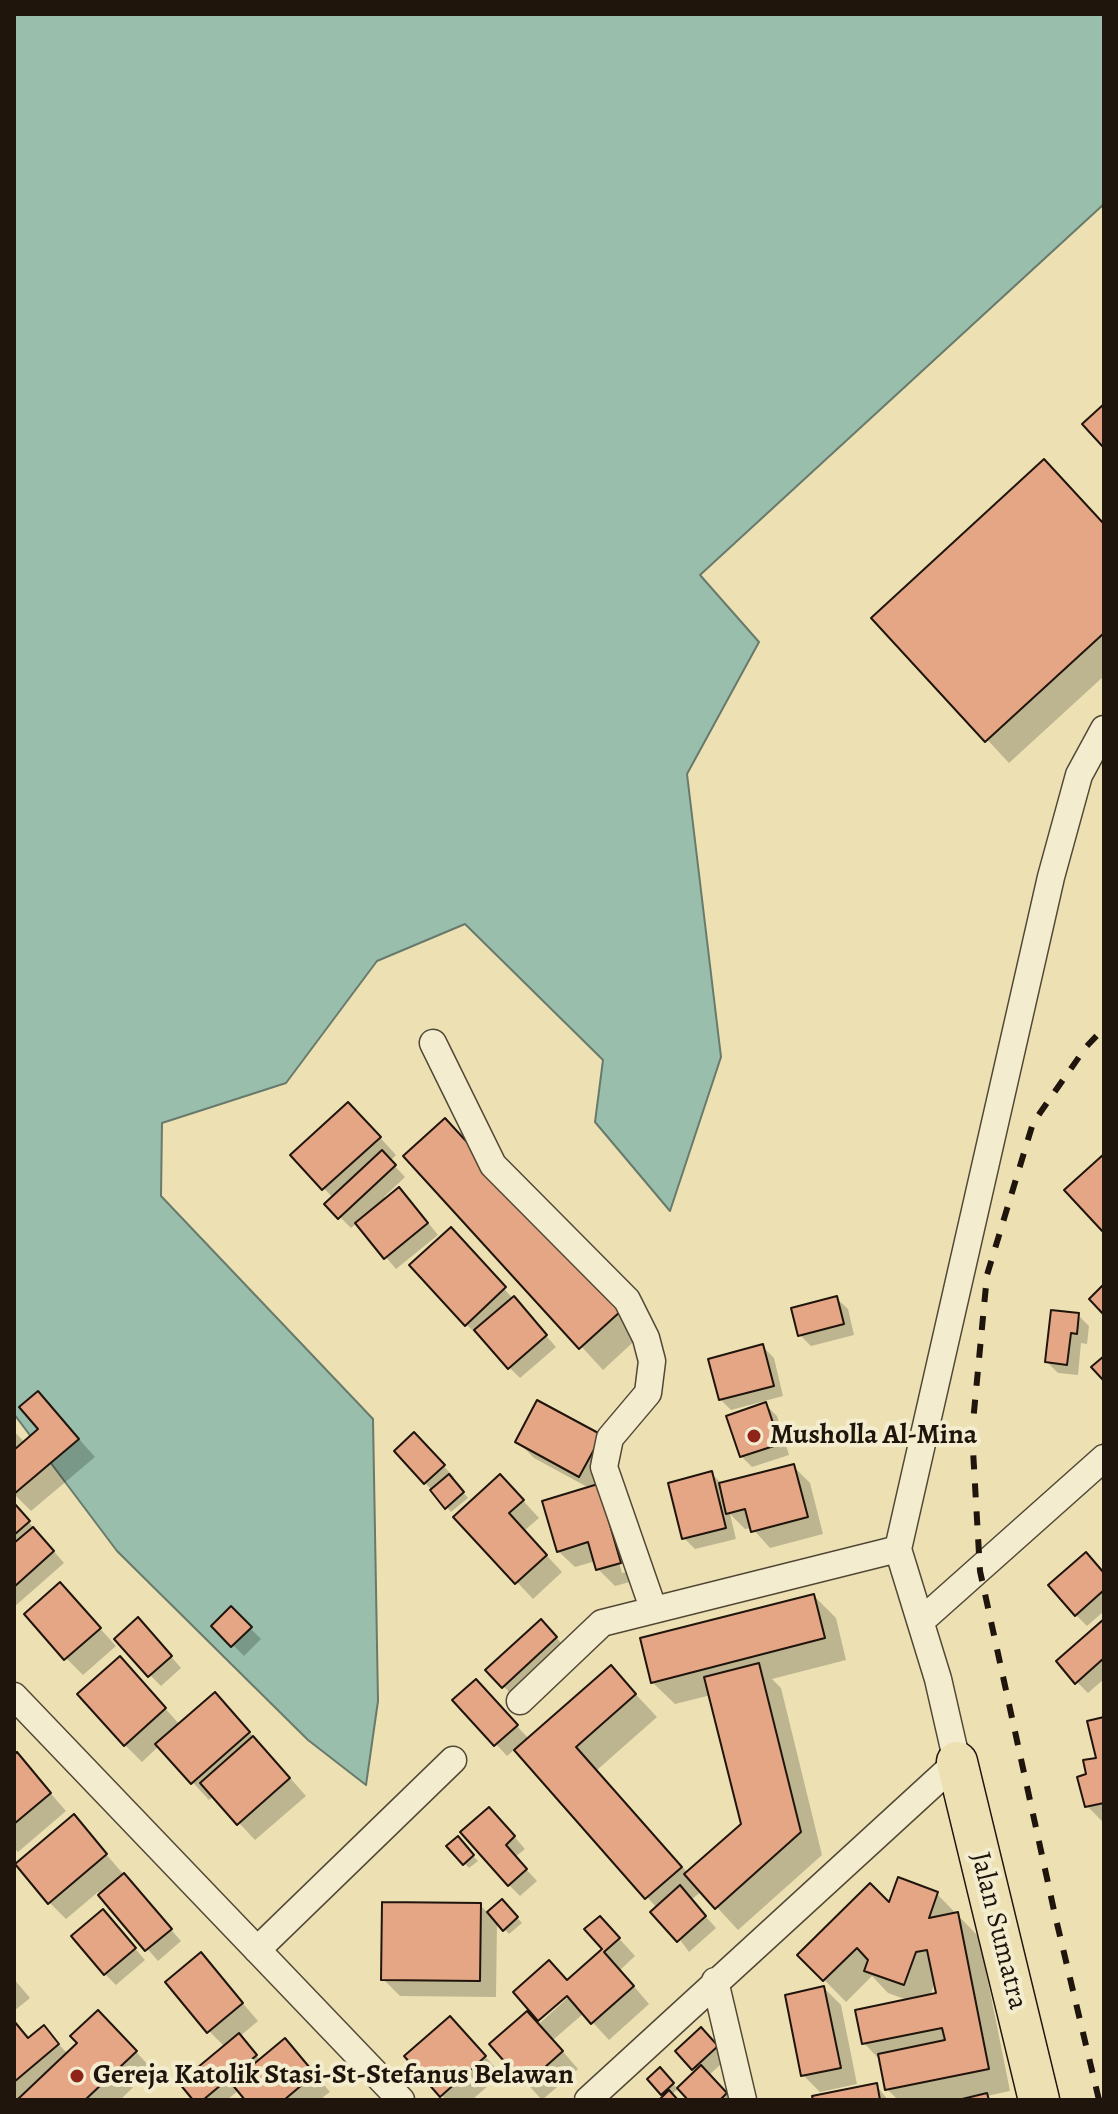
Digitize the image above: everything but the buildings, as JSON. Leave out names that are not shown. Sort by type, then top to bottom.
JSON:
[{"type":"highway","name":"Jalan Sumatra","points":[[957,1762],[1039,2100]]},
{"type":"street","points":[[588,2100],[957,1762],[921,1621],[898,1549],[1051,877],[1079,775],[1104,729]]},
{"type":"street","points":[[433,1043],[493,1165],[627,1300],[646,1338],[652,1361],[648,1393],[610,1438],[604,1467],[653,1608]]},
{"type":"street","points":[[921,1621],[1104,1458]]},
{"type":"street","points":[[520,1701],[602,1623],[898,1549]]},
{"type":"street","points":[[14,1696],[401,2100]]},
{"type":"street","points":[[257,1950],[453,1760]]},
{"type":"street","points":[[715,1981],[743,2100]]},
{"type":"shaded area","points":[[14,14],[1104,14],[1104,204],[700,575],[759,642],[687,774],[721,1057],[670,1211],[595,1122],[603,1060],[465,924],[377,961],[286,1083],[162,1123],[161,1196],[373,1419],[378,1701],[366,1785],[308,1740],[117,1551],[14,1414]]},
{"type":"railway","points":[[1099,2100],[980,1571],[972,1433],[987,1275],[1033,1123],[1086,1047],[1104,1028]]},
{"type":"place","name":"Musholla Al-Mina","points":[[754,1436]]},
{"type":"place","name":"Gereja Katolik Stasi-St-Stefanus Belawan","points":[[77,2076]]}]
